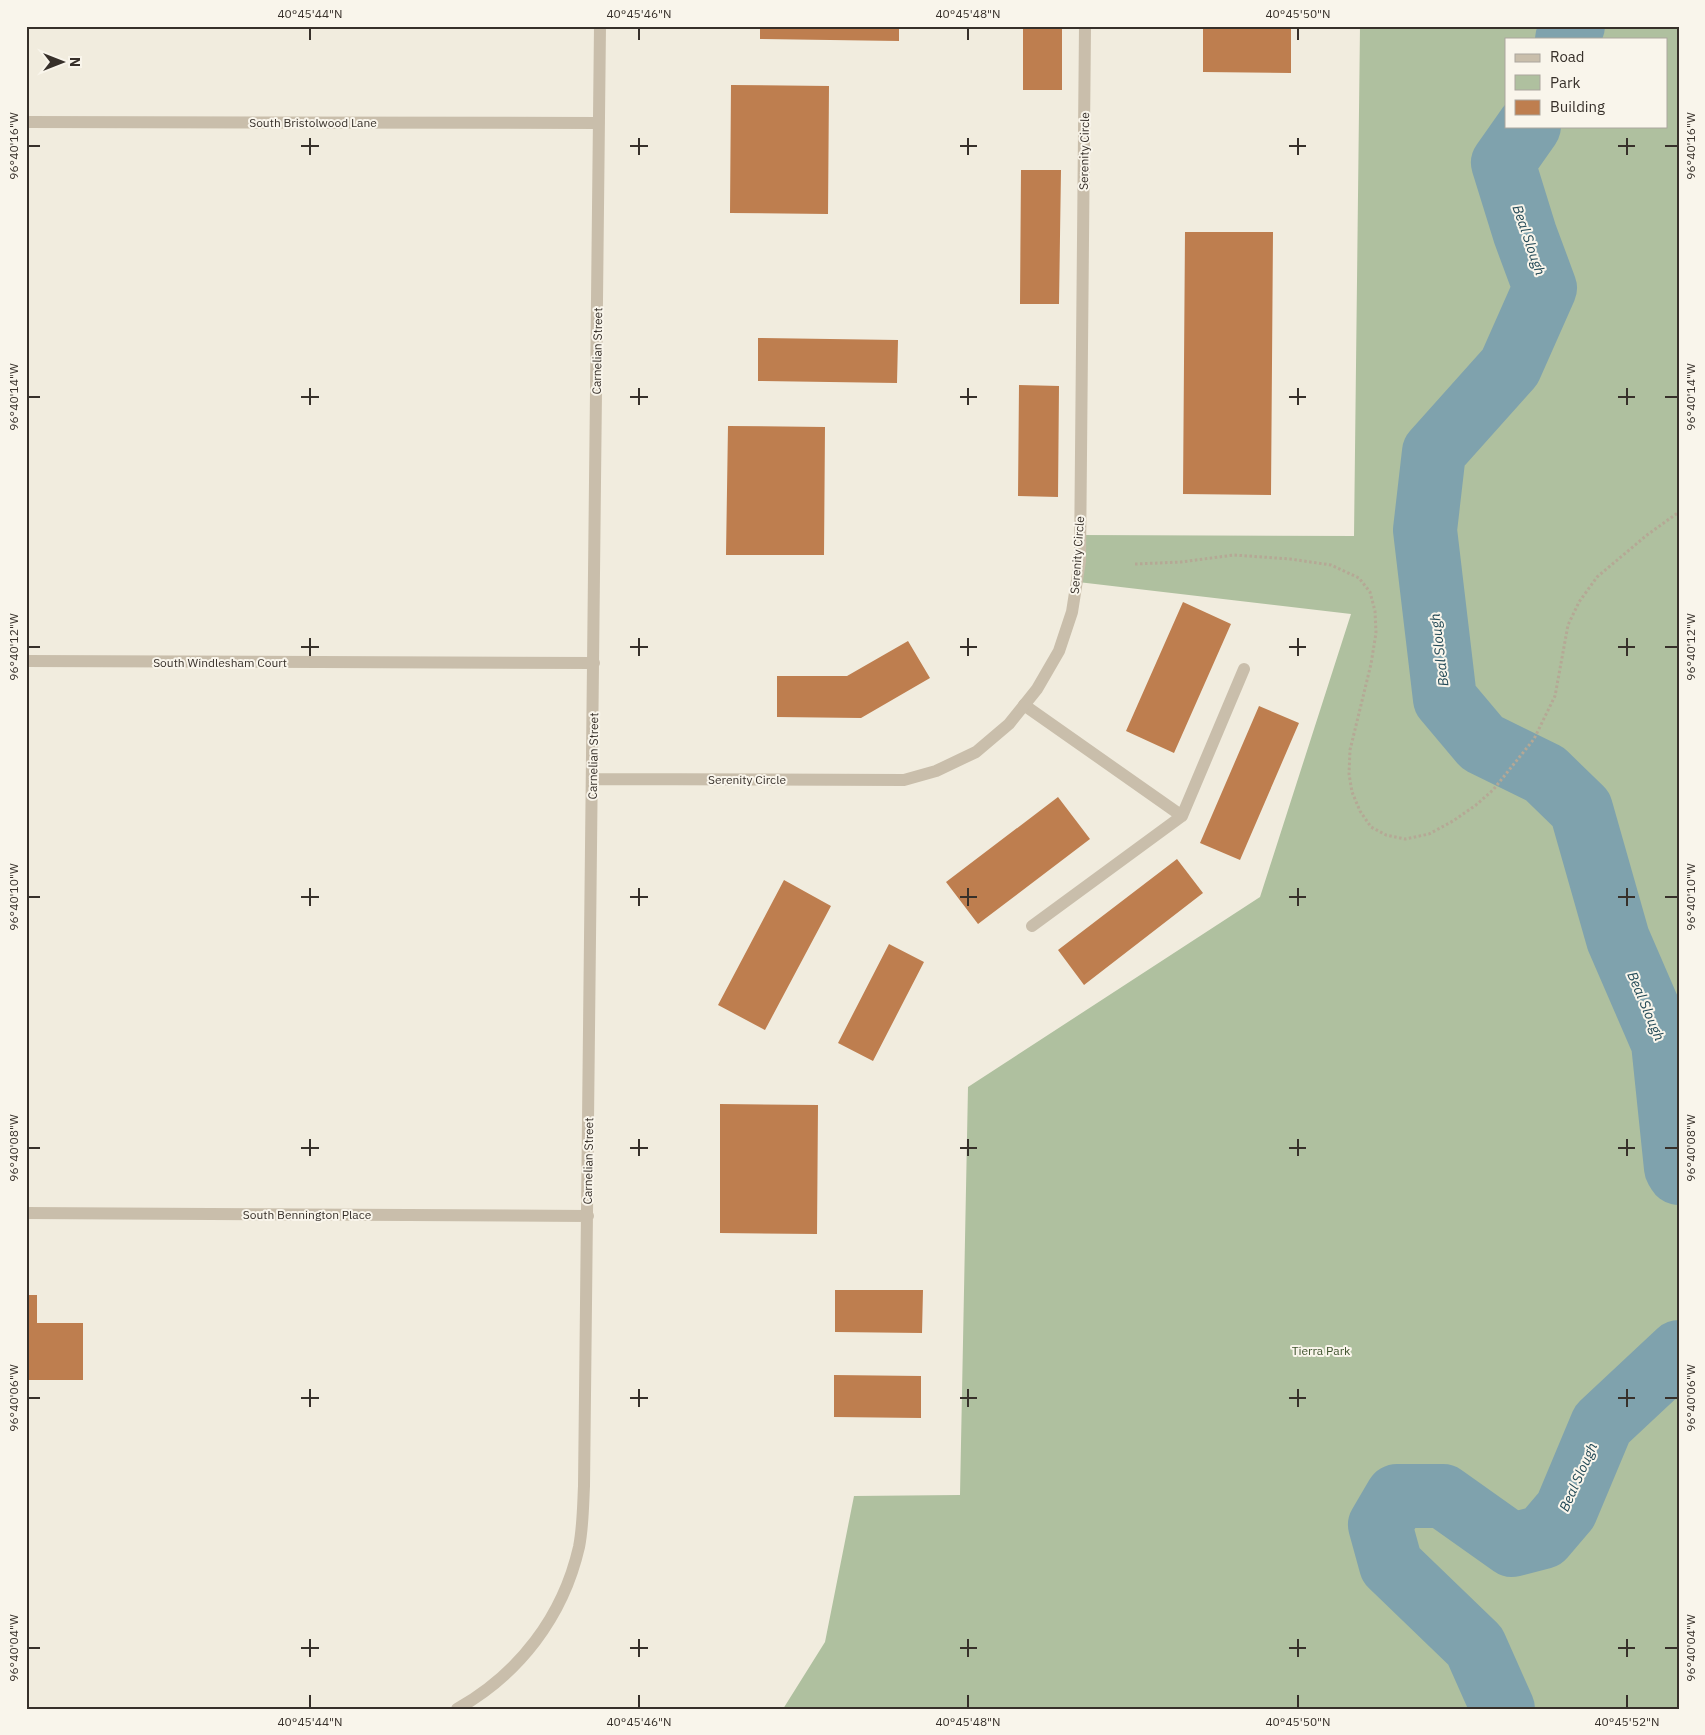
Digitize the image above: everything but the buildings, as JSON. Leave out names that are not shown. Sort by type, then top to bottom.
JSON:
[{"type":"street","name":"Carnelian Street","points":[[457,1709],[478,1697],[512,1669],[546,1627],[566,1588],[579,1545],[584,1486],[588,1216],[600,26]]},
{"type":"street","name":"Serenity Circle","points":[[592,779],[904,780],[936,771],[976,752],[1009,724],[1037,689],[1059,651],[1072,612],[1078,575],[1085,26]]},
{"type":"street","name":"South Bristolwood Lane","points":[[26,122],[599,123]]},
{"type":"street","name":"South Windlesham Court","points":[[26,661],[594,663]]},
{"type":"street","points":[[1032,926],[1182,816],[1244,669]]},
{"type":"street","points":[[1024,705],[1182,816]]},
{"type":"street","name":"South Bennington Place","points":[[26,1212],[588,1216]]},
{"type":"path","points":[[1135,564],[1181,562],[1234,555],[1290,559],[1331,565],[1359,578],[1370,592],[1375,611],[1376,632],[1371,664],[1350,750],[1348,774],[1352,792],[1360,811],[1371,827],[1386,835],[1405,839],[1429,834],[1453,821],[1476,805],[1492,790],[1534,739],[1555,696],[1568,625],[1579,602],[1597,577],[1647,535],[1679,512]]},
{"type":"green space","name":"Tierra Park","points":[[1360,26],[1679,26],[1679,1709],[783,1709],[825,1642],[854,1496],[960,1495],[968,1087],[1260,897],[1351,614],[1078,582],[1080,535],[1354,536]]},
{"type":"waterway","name":"Beal Slough","points":[[1567,38],[1573,26]]},
{"type":"waterway","name":"Beal Slough","points":[[1528,128],[1503,163],[1525,234],[1545,288],[1510,367],[1434,452],[1425,530],[1445,699],[1482,743],[1545,774],[1581,809],[1618,939],[1663,1043],[1676,1168],[1679,1173]]},
{"type":"waterway","name":"Beal Slough","points":[[1503,1709],[1475,1646],[1391,1565],[1380,1525],[1397,1496],[1443,1496],[1512,1545],[1543,1537],[1566,1510],[1602,1424],[1679,1352]]}]
